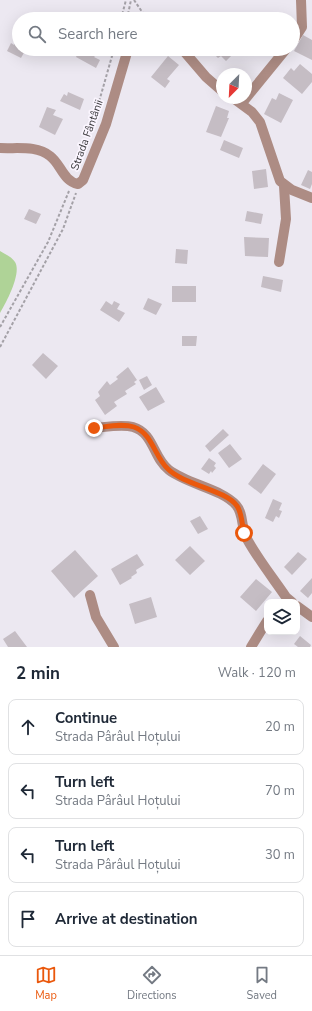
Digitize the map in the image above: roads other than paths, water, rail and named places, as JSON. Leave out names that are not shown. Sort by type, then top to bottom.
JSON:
[{"type":"street","points":[[300,30],[302,27],[301,0]]},
{"type":"street","name":"Strada Fântânii","points":[[0,148],[38,150],[50,156],[67,179],[75,184],[83,180],[106,124],[126,56]]},
{"type":"street","points":[[188,56],[206,77],[216,86]]},
{"type":"street","points":[[252,86],[280,56]]},
{"type":"street","points":[[241,104],[260,122],[276,173],[284,186],[286,219],[279,262]]},
{"type":"street","points":[[284,186],[312,198]]},
{"type":"street","points":[[94,428],[123,426],[133,427],[148,436],[156,456],[168,469],[180,477],[233,502],[240,512],[247,540],[285,599]]},
{"type":"street","points":[[90,595],[96,617],[114,647]]},
{"type":"street","points":[[300,608],[312,617]]},
{"type":"street","points":[[252,647],[264,626]]}]
